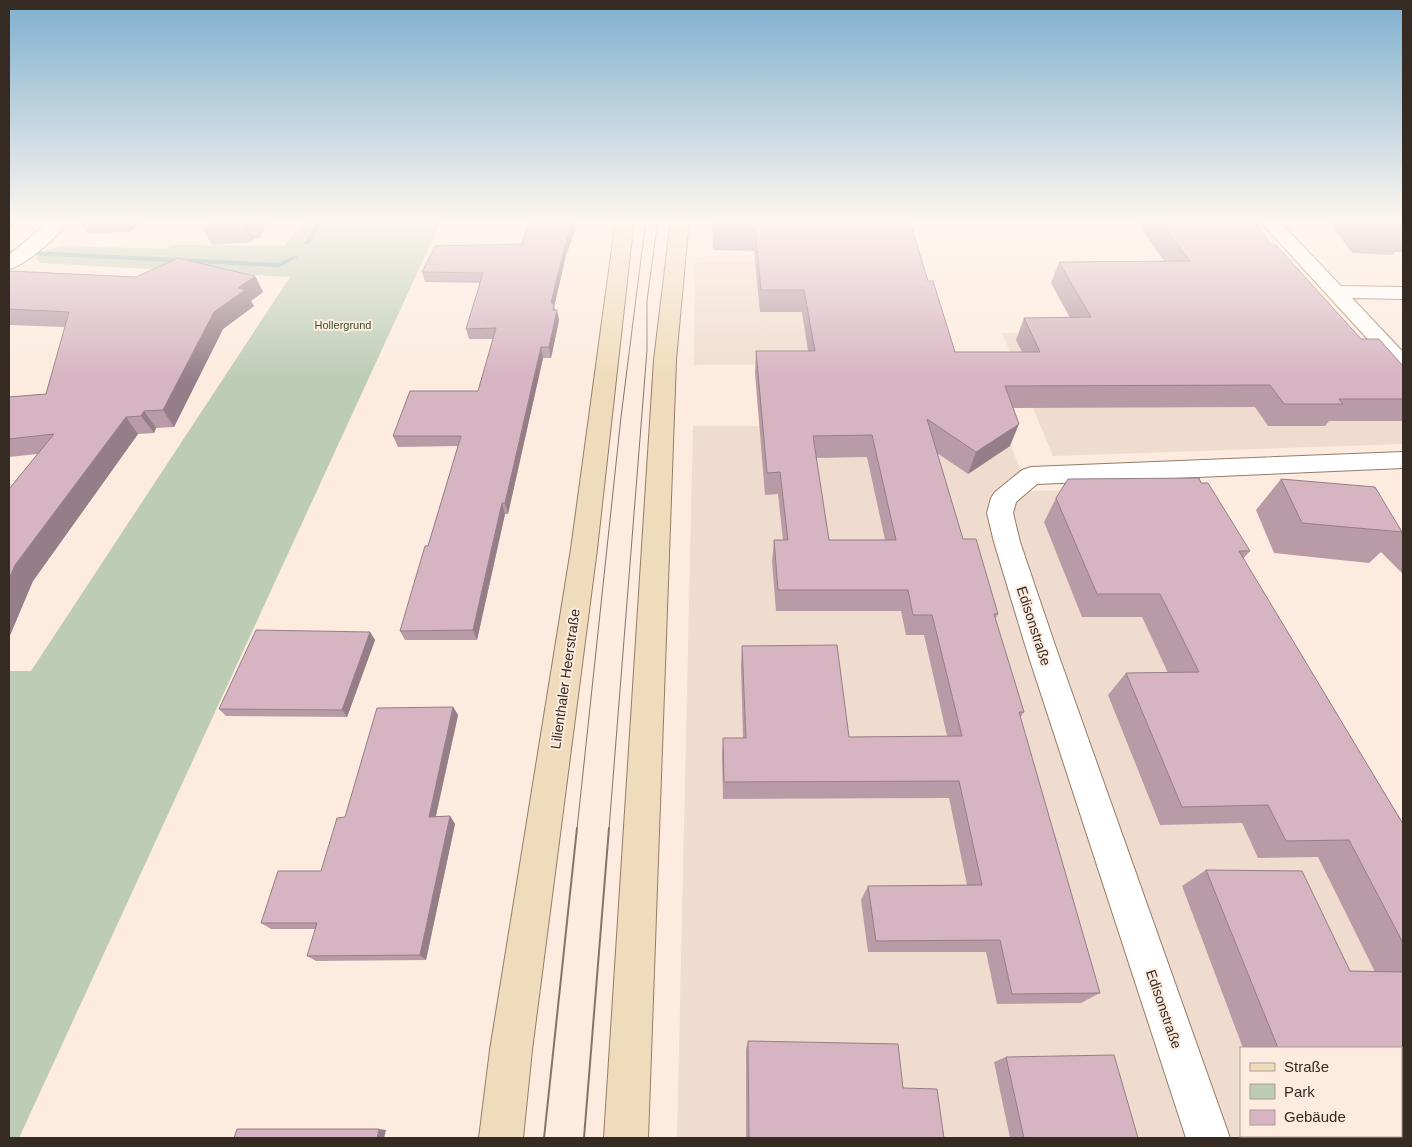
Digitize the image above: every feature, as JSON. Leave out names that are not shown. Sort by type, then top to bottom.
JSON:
[{"type":"main road","name":"Lilienthaler Heerstraße","points":[[501,1138],[511,1050],[584,549],[618,273]]},
{"type":"main road","points":[[626,1138],[665,360],[674,273]]},
{"type":"street","points":[[1318,273],[1403,364]]},
{"type":"street","points":[[1336,292],[1403,294]]},
{"type":"street","name":"Edisonstraße","points":[[1208,1138],[1038,639],[1000,513],[1004,498],[1031,476],[1041,475],[1403,460]]},
{"type":"shaded area","points":[[695,273],[828,273],[847,364],[694,365]]},
{"type":"shaded area","points":[[1002,333],[1264,334],[1403,403],[1403,444],[1053,456]]},
{"type":"shaded area","points":[[997,411],[1029,491],[1196,488],[1403,829],[1403,1138],[677,1138],[693,426],[911,426]]},
{"type":"green space","name":"Hollergrund","points":[[210,273],[417,273],[19,1138],[9,1138],[9,671],[31,671],[290,277]]},
{"type":"building","points":[[9,273],[136,277],[146,273],[240,273],[255,276],[238,288],[245,290],[214,312],[163,410],[144,411],[141,416],[126,417],[15,565],[9,579],[9,489],[54,434],[9,439],[9,397],[46,394],[69,312],[9,309]]},
{"type":"building","points":[[454,273],[558,273],[551,303],[554,303],[553,310],[557,310],[549,347],[541,347],[473,630],[400,631],[425,546],[428,546],[461,436],[393,436],[410,391],[478,391],[496,328],[466,329],[483,273]]},
{"type":"building","points":[[759,273],[925,273],[928,281],[933,281],[955,352],[1040,352],[1024,318],[1091,317],[1065,273],[1301,273],[1361,339],[1379,339],[1403,366],[1403,399],[1339,399],[1343,404],[1284,404],[1270,385],[1005,386],[1019,424],[976,452],[927,419],[963,539],[976,539],[998,614],[994,614],[1024,712],[1019,712],[1100,993],[1012,994],[1000,940],[876,941],[868,886],[982,885],[959,781],[724,782],[723,738],[746,738],[742,646],[837,645],[849,737],[962,736],[932,615],[913,615],[908,590],[778,590],[774,540],[788,540],[780,472],[767,473],[756,351],[815,351],[804,290],[761,290]],"holes":[[[872,435],[896,540],[829,540],[813,436]]]},
{"type":"building","points":[[1199,478],[1201,483],[1208,483],[1250,551],[1239,551],[1403,824],[1403,943],[1349,840],[1286,841],[1268,805],[1182,807],[1126,673],[1199,672],[1160,594],[1097,594],[1056,498],[1068,479]]},
{"type":"building","points":[[1281,479],[1375,487],[1402,532],[1302,523]]},
{"type":"building","points":[[256,630],[370,632],[342,710],[219,709]]},
{"type":"building","points":[[453,707],[429,817],[450,816],[420,955],[307,956],[317,923],[261,923],[278,871],[321,871],[337,818],[345,817],[377,708]]},
{"type":"building","points":[[1206,870],[1302,871],[1350,971],[1403,972],[1403,1138],[1314,1137],[1402,1137],[1402,1047],[1278,1047]]},
{"type":"building","points":[[748,1041],[898,1044],[903,1088],[937,1089],[944,1138],[749,1138]]},
{"type":"building","points":[[1114,1055],[1138,1138],[1024,1138],[1006,1057]]},
{"type":"building","points":[[237,1129],[379,1129],[377,1138],[234,1138]]},
{"type":"tram line","points":[[577,829],[621,417],[639,273]]},
{"type":"tram line","points":[[609,829],[647,350],[647,301],[651,273]]},
{"type":"tram line","points":[[544,1138],[577,828]]},
{"type":"tram line","points":[[584,1138],[609,828]]}]
